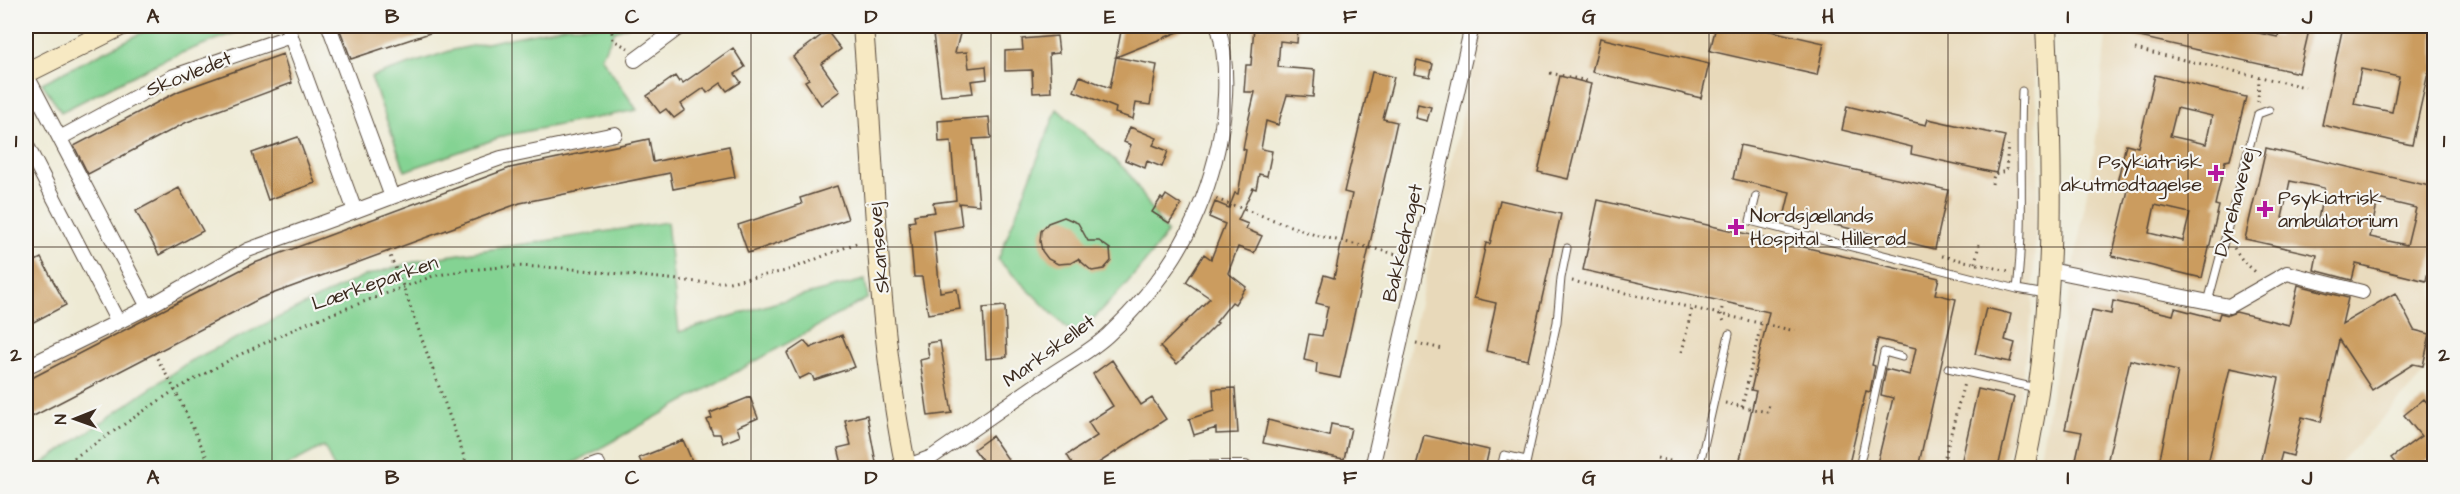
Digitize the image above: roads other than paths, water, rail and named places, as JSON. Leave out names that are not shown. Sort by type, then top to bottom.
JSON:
[{"type":"street","points":[[329,26],[392,196]]},
{"type":"street","points":[[638,58],[681,26]]},
{"type":"street","name":"Skansevej","points":[[863,26],[877,237],[893,388],[906,468]]},
{"type":"street","name":"Markskellet","points":[[906,468],[932,457],[1106,336],[1158,282],[1186,239],[1206,195],[1222,135],[1225,87],[1218,26]]},
{"type":"street","name":"Bakkedraget","points":[[1372,468],[1472,26]]},
{"type":"street","points":[[2024,468],[2039,389],[2050,270],[2053,177],[2046,26]]},
{"type":"street","points":[[111,28],[26,74],[148,307]]},
{"type":"street","name":"Skovledet","points":[[60,138],[174,76],[289,31],[355,211]]},
{"type":"street","points":[[26,367],[148,307],[249,250],[501,158],[615,134]]},
{"type":"street","points":[[27,151],[118,322]]},
{"type":"street","points":[[2050,270],[2229,306],[2287,273],[2362,292]]},
{"type":"street","points":[[1192,468],[1245,468]]},
{"type":"lane","points":[[2018,289],[2022,236],[2019,150],[2022,91]]},
{"type":"lane","name":"Dyrehavevej","points":[[2208,302],[2258,114],[2269,110]]},
{"type":"lane","points":[[1756,196],[1750,221],[2018,289],[2048,294]]},
{"type":"lane","points":[[1524,468],[1557,322],[1561,278],[1567,248]]},
{"type":"lane","points":[[1699,468],[1729,334]]},
{"type":"lane","points":[[1859,468],[1884,352],[1902,357]]},
{"type":"lane","points":[[1948,368],[2039,389]]},
{"type":"lane","points":[[1502,468],[1504,455],[1526,460]]},
{"type":"place","name":"Psykiatrisk akutmodtagelse","points":[[2216,173]]},
{"type":"place","name":"Psykiatrisk ambulatorium","points":[[2265,209]]},
{"type":"place","name":"Nordsjællands Hospital - Hillerød","points":[[1736,227]]}]
